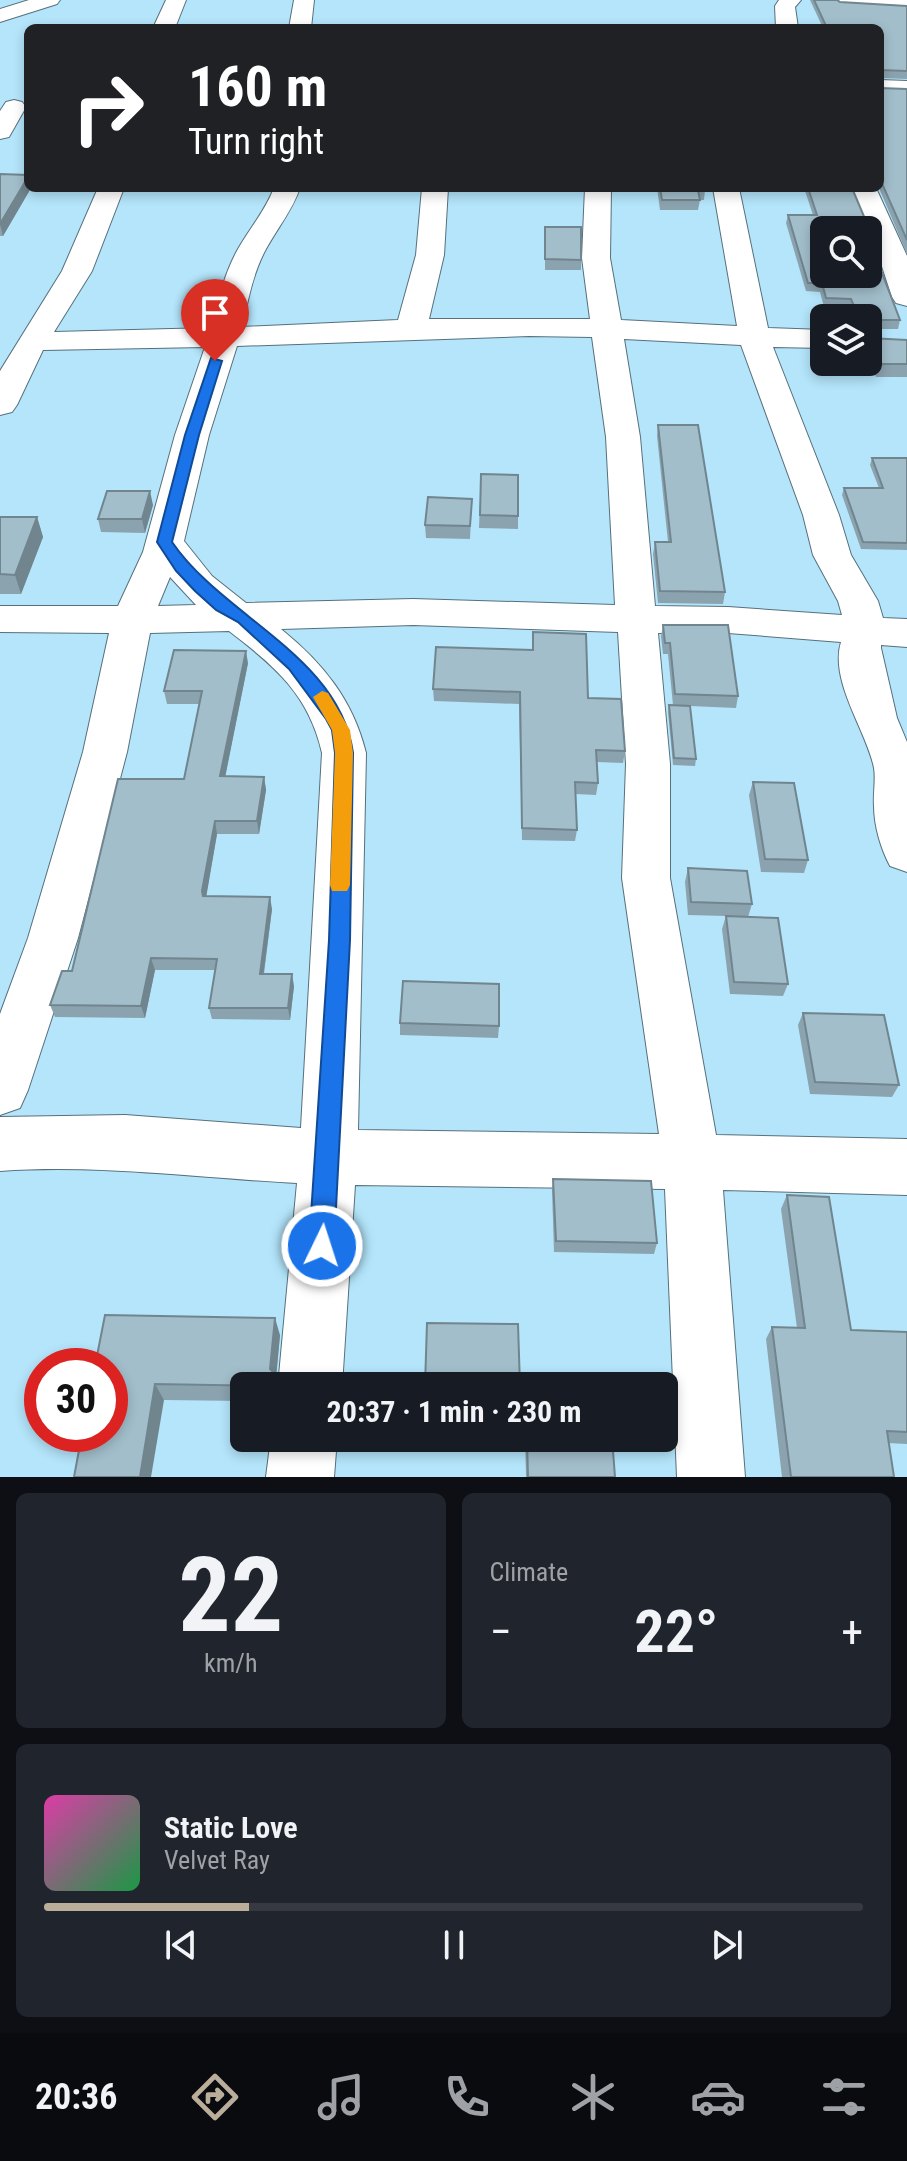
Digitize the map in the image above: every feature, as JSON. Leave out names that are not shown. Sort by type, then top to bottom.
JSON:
[{"type":"street","points":[[0,16],[50,0]]},
{"type":"street","points":[[166,24],[176,0]]},
{"type":"street","points":[[301,24],[304,0]]},
{"type":"street","points":[[787,24],[785,6],[791,0]]},
{"type":"street","points":[[839,0],[907,6]]},
{"type":"street","points":[[884,87],[907,88]]},
{"type":"street","points":[[0,132],[14,106]]},
{"type":"street","points":[[0,405],[9,381],[77,271],[109,192]]},
{"type":"street","points":[[0,1090],[53,938],[114,711],[132,620],[165,542],[203,397],[246,259],[280,208],[286,192]]},
{"type":"street","points":[[411,330],[430,255],[435,192]]},
{"type":"street","points":[[598,192],[596,258],[623,437],[630,558],[638,619],[648,764],[646,878],[692,1161],[711,1477]]},
{"type":"street","points":[[727,192],[756,339],[821,515],[832,555],[858,601],[866,628],[860,648],[862,668],[875,718],[896,768],[897,811],[907,853]]},
{"type":"street","points":[[865,192],[889,245],[907,297]]},
{"type":"street","points":[[34,341],[200,341],[271,333],[609,329],[756,339],[810,339]]},
{"type":"street","points":[[165,542],[181,568],[201,587],[222,606],[244,618],[295,665],[320,694],[341,730],[344,753],[339,940],[328,1157],[311,1372]]},
{"type":"street","points":[[0,619],[132,620],[413,612],[728,620],[907,633]]},
{"type":"street","points":[[0,1144],[115,1139],[328,1157],[907,1167]]},
{"type":"street","points":[[300,1477],[303,1452]]},
{"type":"shaded area","points":[[0,0],[907,0],[907,1477],[0,1477]]},
{"type":"building","points":[[814,0],[907,6],[907,71],[884,70],[884,24],[825,24]]},
{"type":"building","points":[[884,88],[907,89],[907,240],[884,188]]},
{"type":"building","points":[[0,174],[24,175],[24,184],[0,224]]},
{"type":"building","points":[[661,192],[698,192],[700,200],[662,200]]},
{"type":"building","points":[[809,192],[854,192],[864,216],[810,216],[808,283],[788,215],[817,215]]},
{"type":"building","points":[[545,227],[581,227],[581,260],[545,259]]},
{"type":"building","points":[[882,273],[900,320],[882,320],[882,304],[853,304],[851,299],[826,298],[823,288],[882,288]]},
{"type":"building","points":[[882,339],[907,340],[907,364],[882,364]]},
{"type":"building","points":[[658,425],[698,425],[725,592],[660,591],[655,542],[671,542]]},
{"type":"building","points":[[872,458],[907,458],[907,543],[863,542],[844,488],[883,488]]},
{"type":"building","points":[[481,474],[518,475],[518,516],[480,515]]},
{"type":"building","points":[[107,491],[150,491],[142,519],[98,519]]},
{"type":"building","points":[[428,497],[472,499],[470,526],[425,525]]},
{"type":"building","points":[[0,517],[37,517],[15,575],[0,574]]},
{"type":"building","points":[[663,625],[728,625],[738,696],[675,694],[670,643],[665,643]]},
{"type":"building","points":[[533,632],[586,634],[588,698],[621,699],[625,751],[596,750],[598,783],[575,782],[577,830],[522,828],[520,692],[433,689],[436,647],[533,650]]},
{"type":"building","points":[[174,650],[246,651],[220,776],[264,777],[257,821],[215,821],[202,891],[203,896],[270,897],[260,974],[292,974],[288,1008],[209,1008],[217,959],[151,958],[141,1006],[50,1005],[62,971],[72,971],[118,779],[184,779],[202,691],[164,691]]},
{"type":"building","points":[[669,705],[690,706],[696,759],[674,758]]},
{"type":"building","points":[[753,782],[794,783],[808,860],[765,859]]},
{"type":"building","points":[[688,868],[747,871],[752,904],[691,902]]},
{"type":"building","points":[[726,916],[778,918],[788,984],[734,982]]},
{"type":"building","points":[[403,981],[499,984],[499,1026],[400,1023]]},
{"type":"building","points":[[803,1013],[884,1015],[899,1085],[815,1082]]},
{"type":"building","points":[[553,1179],[651,1181],[657,1243],[556,1241]]},
{"type":"building","points":[[787,1195],[829,1197],[851,1330],[907,1332],[907,1432],[887,1431],[894,1477],[791,1477],[772,1327],[805,1328]]},
{"type":"building","points":[[105,1315],[275,1318],[270,1369],[273,1372],[230,1372],[230,1385],[155,1384],[140,1477],[74,1477],[79,1452],[128,1452],[128,1348],[99,1348]]},
{"type":"building","points":[[427,1323],[518,1324],[520,1372],[425,1372]]},
{"type":"building","points":[[527,1452],[613,1452],[615,1477],[528,1477]]},
{"type":"slow traffic","points":[[322,697],[341,730],[344,753],[340,885]]},
{"type":"route","points":[[215,361],[192,435],[165,542],[181,568],[222,606],[244,618],[269,639],[320,694],[341,730],[344,753],[334,1059],[322,1246]]}]
